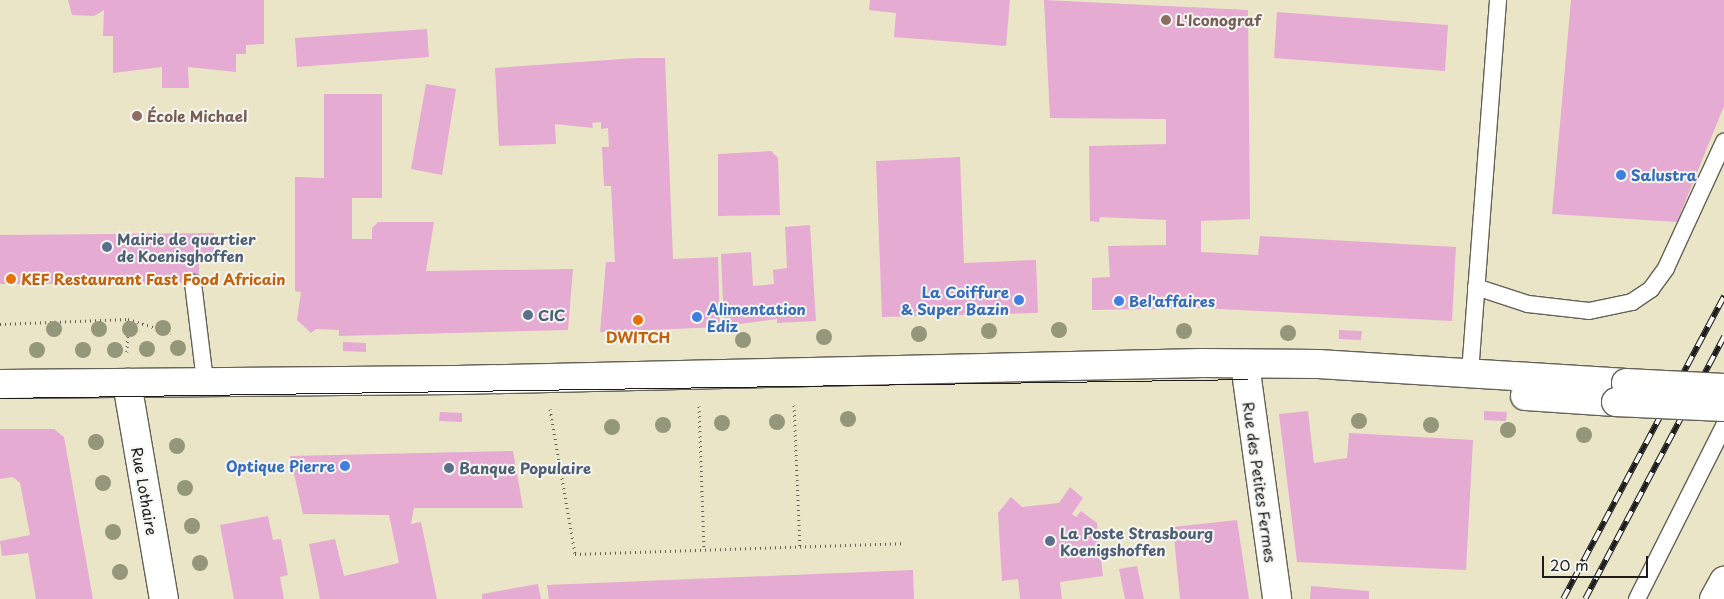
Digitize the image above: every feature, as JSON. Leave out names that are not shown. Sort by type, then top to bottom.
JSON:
[{"type":"main road","points":[[0,384],[544,378],[793,370],[1470,373],[1724,407]]},
{"type":"main road","points":[[1246,372],[1621,393],[1724,388]]},
{"type":"main road","name":"Rue des Petites Fermes","points":[[1246,372],[1277,599]]},
{"type":"main road","name":"Rue Lothaire","points":[[126,383],[164,599]]},
{"type":"main road","points":[[1714,599],[1724,581]]},
{"type":"lane","points":[[1470,373],[1498,0]]},
{"type":"lane","points":[[1476,287],[1528,304],[1589,311],[1632,302],[1651,289],[1666,268],[1724,142]]},
{"type":"lane","points":[[193,283],[205,381]]},
{"type":"lane","points":[[1637,599],[1724,426]]},
{"type":"path","points":[[793,370],[800,547]]},
{"type":"path","points":[[698,374],[704,550]]},
{"type":"path","points":[[544,378],[575,554],[902,543]]},
{"type":"building","points":[[68,0],[264,0],[264,44],[246,45],[246,54],[236,54],[236,72],[188,67],[189,88],[162,88],[162,67],[113,73],[113,36],[103,36],[104,10],[94,16],[72,15]]},
{"type":"building","points":[[870,0],[1010,0],[1006,46],[894,37],[896,13],[869,10]]},
{"type":"building","points":[[1044,0],[1248,10],[1250,219],[1201,221],[1201,252],[1258,255],[1260,236],[1456,247],[1452,321],[1202,308],[1092,310],[1092,278],[1110,277],[1108,246],[1166,245],[1166,220],[1100,217],[1099,222],[1090,221],[1089,146],[1166,144],[1166,119],[1050,118]]},
{"type":"building","points":[[1571,0],[1724,0],[1724,106],[1677,222],[1552,214]]},
{"type":"building","points":[[1277,12],[1448,25],[1445,71],[1274,58]]},
{"type":"building","points":[[427,29],[429,57],[297,67],[295,38]]},
{"type":"building","points":[[637,58],[665,58],[673,259],[718,257],[720,327],[600,332],[606,262],[615,262],[611,186],[604,186],[602,147],[609,147],[608,128],[601,129],[601,122],[592,123],[593,128],[555,124],[556,144],[499,146],[495,68]]},
{"type":"building","points":[[426,84],[456,89],[442,175],[411,169]]},
{"type":"building","points":[[324,94],[382,94],[382,198],[352,198],[352,239],[372,239],[372,228],[378,222],[434,222],[426,271],[573,269],[568,330],[339,336],[339,330],[316,329],[311,333],[297,320],[301,292],[295,291],[295,177],[324,178]]},
{"type":"building","points":[[771,151],[778,158],[780,215],[718,216],[718,154]]},
{"type":"building","points":[[960,157],[964,263],[1036,260],[1038,313],[882,317],[876,161]]},
{"type":"building","points":[[810,225],[816,321],[777,323],[777,319],[724,326],[721,254],[751,252],[753,286],[774,284],[773,270],[787,268],[785,227]]},
{"type":"building","name":"Mairie de quartier de Koenisghoffen","points":[[214,233],[214,259],[199,259],[199,283],[0,284],[0,235]]},
{"type":"building","points":[[1339,330],[1362,331],[1361,340],[1339,339]]},
{"type":"building","points":[[343,342],[366,343],[366,352],[343,351]]},
{"type":"building","points":[[1308,411],[1314,463],[1347,458],[1349,433],[1473,440],[1466,570],[1297,562],[1279,414]]},
{"type":"building","points":[[1484,411],[1507,412],[1506,421],[1484,420]]},
{"type":"building","points":[[440,412],[462,413],[462,422],[439,421]]},
{"type":"building","points":[[0,429],[54,429],[64,437],[93,599],[36,599],[28,553],[2,556],[0,541],[30,535],[20,483],[13,477],[0,479]]},
{"type":"building","points":[[513,451],[523,508],[414,508],[411,524],[421,522],[437,599],[320,599],[309,544],[335,539],[344,576],[399,563],[389,515],[303,514],[290,456]]},
{"type":"building","name":"La Poste Strasbourg Koenigshoffen","points":[[1070,487],[1083,498],[1072,514],[1076,517],[1081,511],[1097,523],[1103,576],[1060,582],[1062,599],[1020,599],[1018,579],[1002,581],[998,513],[1011,497],[1022,507],[1059,503]]},
{"type":"building","points":[[268,516],[273,540],[281,539],[288,575],[280,577],[284,599],[234,599],[220,525]]},
{"type":"building","points":[[1237,520],[1249,599],[1180,599],[1173,527]]},
{"type":"building","points":[[1137,566],[1144,599],[1125,599],[1119,569]]},
{"type":"building","points":[[913,570],[914,599],[549,599],[547,585]]},
{"type":"building","points":[[538,584],[541,599],[482,599],[482,594]]},
{"type":"building","points":[[1311,586],[1369,591],[1369,599],[1310,599]]},
{"type":"tram line","points":[[0,398],[1247,379]]},
{"type":"railway","points":[[1563,599],[1724,296]]},
{"type":"railway","points":[[1585,599],[1724,337]]},
{"type":"place","name":"L'Iconograf","points":[[1166,20]]},
{"type":"place","name":"École Michael","points":[[137,116]]},
{"type":"place","name":"Salustra","points":[[1621,175]]},
{"type":"place","name":"Mairie de quartier de Koenisghoffen","points":[[107,247]]},
{"type":"place","name":"KEF Restaurant Fast Food Africain","points":[[11,279]]},
{"type":"place","name":"La Coiffure & Super Bazin","points":[[1019,300]]},
{"type":"place","name":"Bel'affaires","points":[[1119,301]]},
{"type":"place","name":"CIC","points":[[528,315]]},
{"type":"place","name":"Alimentation Ediz","points":[[697,317]]},
{"type":"place","name":"DWITCH","points":[[638,320]]},
{"type":"place","name":"Optique Pierre","points":[[345,466]]},
{"type":"place","name":"Banque Populaire","points":[[449,468]]},
{"type":"place","name":"La Poste Strasbourg Koenigshoffen","points":[[1050,541]]}]
